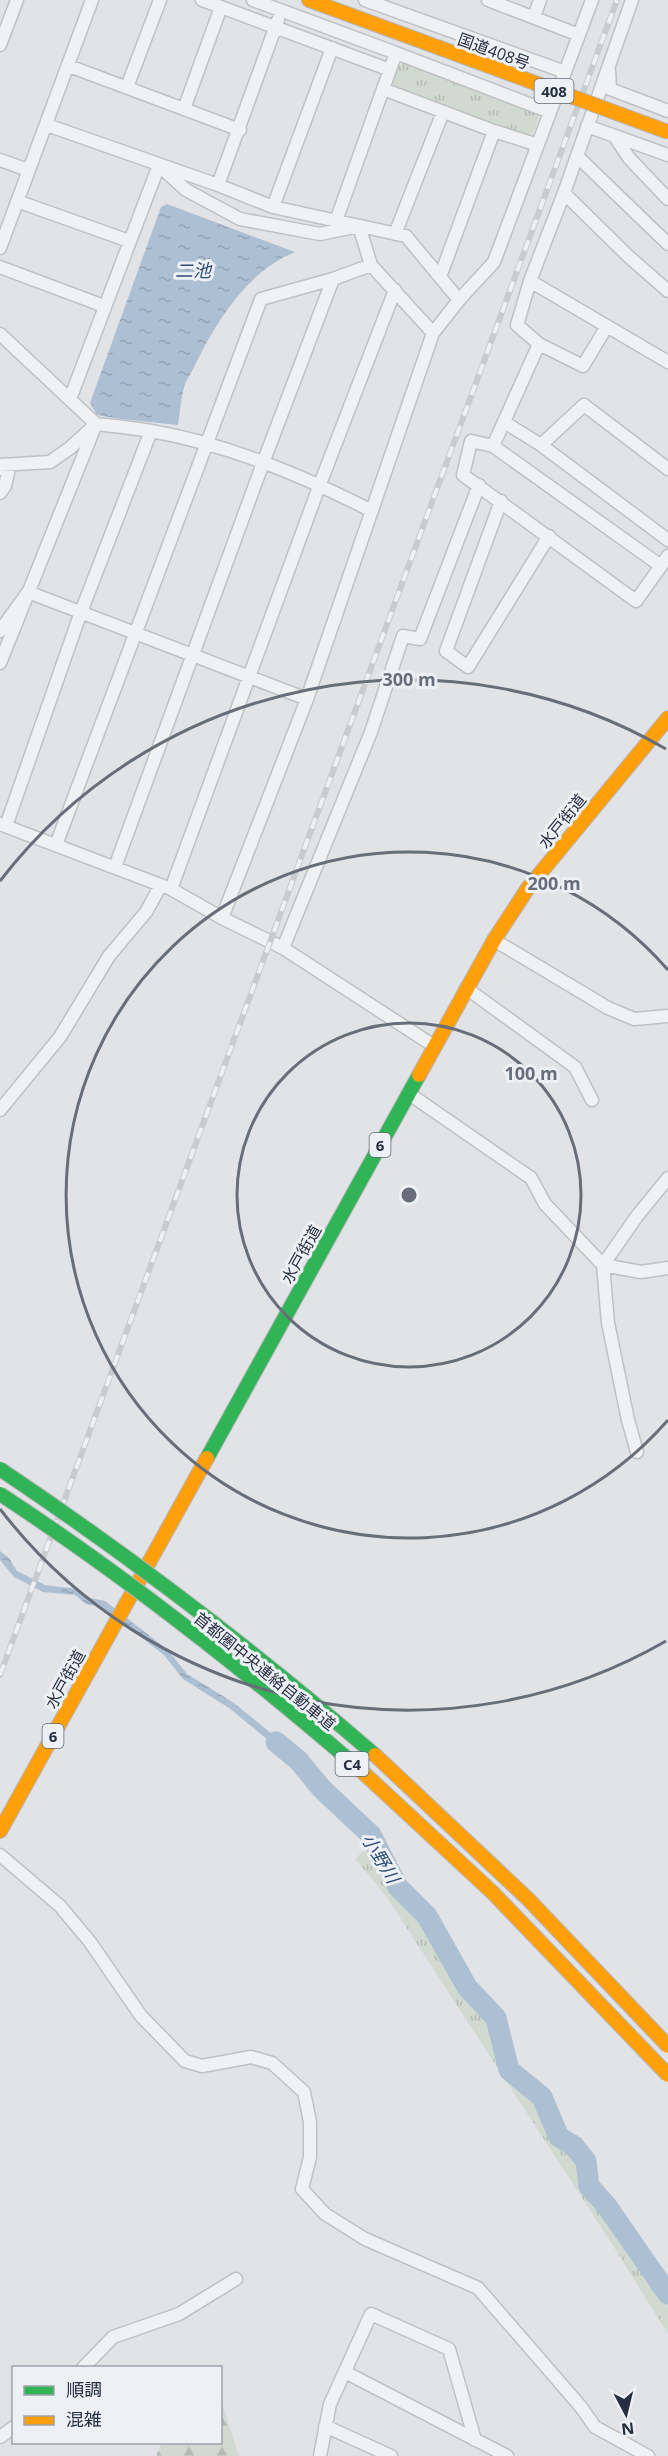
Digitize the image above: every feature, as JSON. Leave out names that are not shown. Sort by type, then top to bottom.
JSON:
[{"type":"highway","name":"国道408号","points":[[309,0],[668,132]]},
{"type":"highway","name":"水戸街道","points":[[0,1831],[494,940],[528,888],[668,718]]},
{"type":"highway","name":"首都圏中央連絡自動車道","points":[[0,1469],[126,1557],[235,1640],[374,1754],[508,1879],[668,2046]]},
{"type":"highway","name":"首都圏中央連絡自動車道","points":[[0,1494],[110,1570],[207,1643],[330,1744],[491,1890],[575,1975],[668,2075]]},
{"type":"street","points":[[0,45],[17,0]]},
{"type":"street","points":[[0,248],[92,0]]},
{"type":"street","points":[[127,87],[160,0]]},
{"type":"street","points":[[202,0],[390,70]]},
{"type":"street","points":[[253,0],[550,112]]},
{"type":"street","points":[[365,0],[565,72]]},
{"type":"street","points":[[488,0],[579,34]]},
{"type":"street","points":[[534,17],[540,0]]},
{"type":"street","points":[[222,918],[307,699],[433,333],[494,262],[592,0]]},
{"type":"street","points":[[607,326],[582,366],[539,344],[517,325],[530,281],[564,193],[632,0]]},
{"type":"street","points":[[184,109],[221,7]]},
{"type":"street","points":[[218,185],[282,11]]},
{"type":"street","points":[[273,207],[332,48]]},
{"type":"street","points":[[336,221],[396,53]]},
{"type":"street","points":[[608,63],[610,89],[668,111]]},
{"type":"street","points":[[69,66],[240,130]]},
{"type":"street","points":[[383,89],[538,145]]},
{"type":"street","points":[[396,234],[443,112]]},
{"type":"street","points":[[47,125],[218,185],[273,207],[406,236],[459,300]]},
{"type":"street","points":[[587,126],[668,155]]},
{"type":"street","points":[[440,277],[494,131]]},
{"type":"street","points":[[615,137],[629,158],[668,198]]},
{"type":"street","points":[[577,156],[668,244]]},
{"type":"street","points":[[0,160],[28,171]]},
{"type":"street","points":[[159,165],[186,190],[240,219],[320,234],[359,226]]},
{"type":"street","points":[[70,399],[159,165]]},
{"type":"street","points":[[564,193],[628,256],[668,291]]},
{"type":"street","points":[[17,201],[129,242]]},
{"type":"street","points":[[359,226],[371,265],[433,333]]},
{"type":"street","points":[[57,845],[261,298],[333,279],[371,265]]},
{"type":"street","points":[[0,267],[104,306]]},
{"type":"street","points":[[116,867],[263,463],[333,279]]},
{"type":"street","points":[[530,281],[668,362]]},
{"type":"street","points":[[0,1110],[60,1037],[109,956],[166,887],[395,290]]},
{"type":"street","points":[[0,334],[96,424],[151,431],[208,444],[320,484],[372,511]]},
{"type":"street","points":[[493,446],[539,344]]},
{"type":"street","points":[[541,445],[584,405],[668,469]]},
{"type":"street","points":[[504,422],[541,445],[668,540]]},
{"type":"street","points":[[0,466],[50,462],[70,448],[96,424]]},
{"type":"street","points":[[0,663],[96,424]]},
{"type":"street","points":[[151,431],[81,612],[3,825],[166,887],[283,948],[434,1046]]},
{"type":"street","points":[[471,441],[493,446],[664,561],[636,600],[479,485],[463,475],[471,441]]},
{"type":"street","points":[[0,466],[8,473],[5,486],[0,493]]},
{"type":"street","points":[[283,948],[371,732],[403,636],[420,639],[479,485]]},
{"type":"street","points":[[501,501],[446,651],[468,667],[549,536]]},
{"type":"street","points":[[28,592],[307,699]]},
{"type":"street","points":[[0,631],[28,592]]},
{"type":"street","points":[[494,940],[617,1012],[634,1019],[668,1016]]},
{"type":"street","points":[[466,988],[575,1067],[592,1100]]},
{"type":"street","points":[[408,1093],[531,1178],[545,1204],[603,1265],[640,1272],[668,1268]]},
{"type":"street","points":[[637,1452],[627,1420],[608,1323],[603,1265],[637,1216],[668,1178]]},
{"type":"street","points":[[0,1855],[60,1906],[90,1942],[141,2016],[185,2061],[202,2066],[251,2057],[272,2063],[304,2092],[310,2122],[310,2157],[302,2189],[325,2214],[364,2239],[478,2288],[581,2407],[595,2427],[648,2456]]},
{"type":"street","points":[[84,2366],[113,2337],[178,2314],[236,2279]]},
{"type":"street","points":[[320,2456],[330,2404],[371,2314],[448,2349],[476,2440]]},
{"type":"street","points":[[345,2372],[507,2456]]},
{"type":"street","points":[[325,2426],[391,2456]]},
{"type":"green space","points":[[405,62],[535,108],[539,117],[533,134],[524,138],[397,91],[392,82],[398,66]]},
{"type":"green space","points":[[371,1849],[394,1893],[416,1915],[431,1935],[445,1966],[461,1988],[494,2018],[498,2055],[503,2066],[513,2078],[530,2089],[558,2141],[574,2148],[579,2156],[588,2190],[609,2213],[643,2259],[668,2305],[668,2334],[386,1896],[355,1859],[362,1852]]},
{"type":"green space","points":[[222,2403],[239,2456],[156,2456],[162,2444],[222,2444]]},
{"type":"water","name":"二池","points":[[167,204],[295,252],[278,260],[249,284],[236,298],[214,330],[185,384],[178,425],[97,415],[90,403],[161,207]]},
{"type":"water","points":[[0,1551],[9,1558],[17,1571],[45,1585],[78,1589],[90,1598],[105,1601],[168,1650],[187,1674],[234,1703],[300,1757],[295,1762],[229,1708],[183,1679],[164,1655],[102,1607],[86,1604],[75,1595],[43,1592],[14,1577],[0,1560]]},
{"type":"waterway","name":"小野川","points":[[276,1742],[298,1760],[322,1789],[371,1835],[398,1887],[427,1916],[467,1987],[496,2018],[509,2070],[542,2097],[559,2137],[574,2146],[586,2161],[589,2186],[606,2205],[668,2294]]},
{"type":"railway","points":[[0,1675],[617,0]]},
{"type":"traffic: fast","points":[[207,1458],[419,1075]]},
{"type":"traffic: fast","points":[[0,1469],[97,1536],[192,1606],[285,1679],[375,1755]]},
{"type":"traffic: fast","points":[[0,1494],[92,1557],[182,1624],[355,1765]]},
{"type":"traffic: slow","points":[[309,0],[440,48]]},
{"type":"traffic: slow","points":[[440,48],[668,132]]},
{"type":"traffic: slow","points":[[419,1075],[494,940],[528,888],[668,718]]},
{"type":"traffic: slow","points":[[0,1831],[207,1458]]},
{"type":"traffic: slow","points":[[375,1755],[528,1899],[668,2046]]},
{"type":"traffic: slow","points":[[355,1765],[492,1892],[668,2075]]}]
